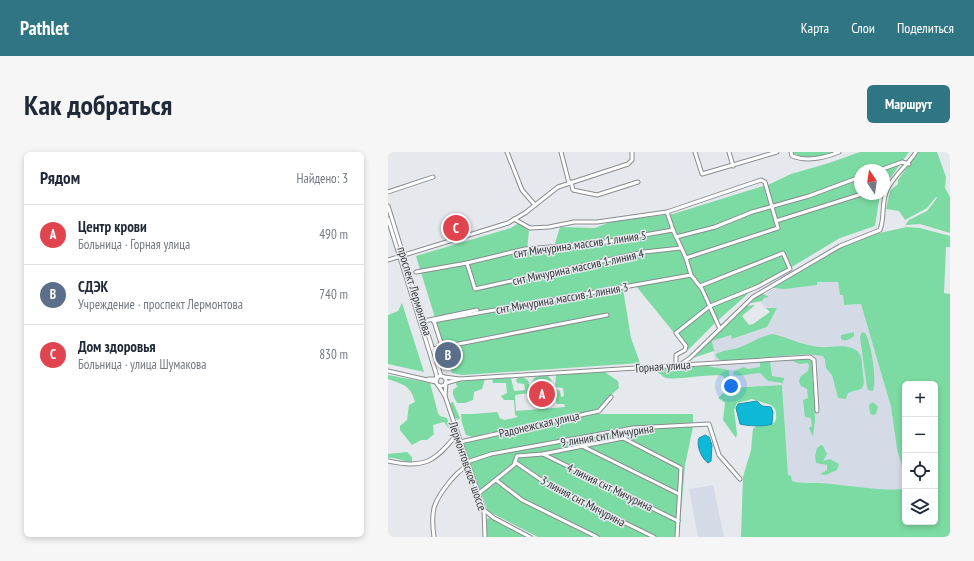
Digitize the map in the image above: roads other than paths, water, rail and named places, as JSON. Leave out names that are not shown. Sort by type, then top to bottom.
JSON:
[{"type":"street","points":[[507,152],[522,190],[535,205]]},
{"type":"street","points":[[561,152],[573,190],[598,195],[638,182]]},
{"type":"street","points":[[388,260],[508,223],[558,187],[628,164],[632,160],[632,152]]},
{"type":"street","points":[[694,152],[702,174],[733,166],[765,154],[778,152]]},
{"type":"street","points":[[729,152],[733,166]]},
{"type":"street","points":[[791,152],[792,156],[798,158],[821,159],[839,152]]},
{"type":"street","points":[[890,184],[908,164],[916,152]]},
{"type":"street","points":[[890,166],[902,162],[908,164]]},
{"type":"street","points":[[388,192],[433,177]]},
{"type":"street","points":[[676,237],[715,227],[771,205],[809,196],[854,179]]},
{"type":"street","points":[[514,219],[530,228],[550,227],[574,222],[596,222],[667,212],[761,180],[765,182],[778,228],[686,258]]},
{"type":"street","points":[[776,221],[854,197]]},
{"type":"street","points":[[700,286],[783,253],[790,269],[757,287],[710,306],[676,332],[686,346],[685,350],[676,354],[676,365],[687,361],[753,297],[840,246],[880,230],[883,223],[884,200]]},
{"type":"street","name":"проспект Лермонтова","points":[[388,206],[433,349],[446,383]]},
{"type":"street","points":[[667,212],[673,230],[686,258],[691,275],[700,286],[720,329]]},
{"type":"street","name":"проспект Лермонтова","points":[[388,219],[436,373],[437,382]]},
{"type":"street","name":"снт Мичурина массив 1 линия 5","points":[[416,272],[467,263],[525,249],[599,243],[673,230]]},
{"type":"street","name":"снт Мичурина массив 1 линия 4","points":[[467,263],[475,289],[644,252],[681,248]]},
{"type":"street","name":"снт Мичурина массив 1 линия 3","points":[[442,346],[434,321],[691,275]]},
{"type":"street","points":[[424,321],[477,310]]},
{"type":"street","points":[[433,349],[442,346],[607,315]]},
{"type":"street","name":"Горная улица","points":[[460,379],[810,357],[814,360],[816,411]]},
{"type":"street","points":[[388,370],[428,379],[443,386],[446,383],[460,379]]},
{"type":"street","points":[[428,379],[436,373]]},
{"type":"street","points":[[437,382],[443,377],[460,379]]},
{"type":"street","points":[[437,382],[445,396]]},
{"type":"street","points":[[445,396],[446,383]]},
{"type":"street","name":"Лермонтовское шоссе","points":[[445,396],[484,510],[485,537]]},
{"type":"street","name":"Радонежская улица","points":[[460,442],[599,411],[611,397]]},
{"type":"street","name":"9 линия снт Мичурина","points":[[467,464],[491,454],[638,428],[709,424],[719,455],[740,479]]},
{"type":"street","points":[[478,494],[514,465],[517,456],[543,454],[623,438],[638,428]]},
{"type":"street","points":[[388,461],[414,464],[432,460],[445,449],[457,434]]},
{"type":"street","points":[[623,438],[681,468],[677,537]]},
{"type":"street","points":[[584,447],[679,494]]},
{"type":"street","name":"4 линия снт Мичурина","points":[[543,454],[678,521]]},
{"type":"street","name":"3 линия снт Мичурина","points":[[515,462],[550,486],[654,537]]},
{"type":"street","points":[[434,537],[433,509],[437,497],[459,471],[467,464]]},
{"type":"street","points":[[496,480],[522,500],[597,537]]},
{"type":"street","points":[[484,510],[494,518],[530,537]]},
{"type":"water","points":[[757,401],[762,406],[771,407],[773,412],[772,424],[766,426],[756,426],[740,424],[736,408],[738,404]]},
{"type":"water","points":[[705,435],[709,437],[712,445],[711,461],[708,463],[701,455],[698,444],[699,438]]},
{"type":"place","name":"Дом здоровья","points":[[456,228]]},
{"type":"place","name":"СДЭК","points":[[448,355]]},
{"type":"place","name":"Центр крови","points":[[542,394]]}]
